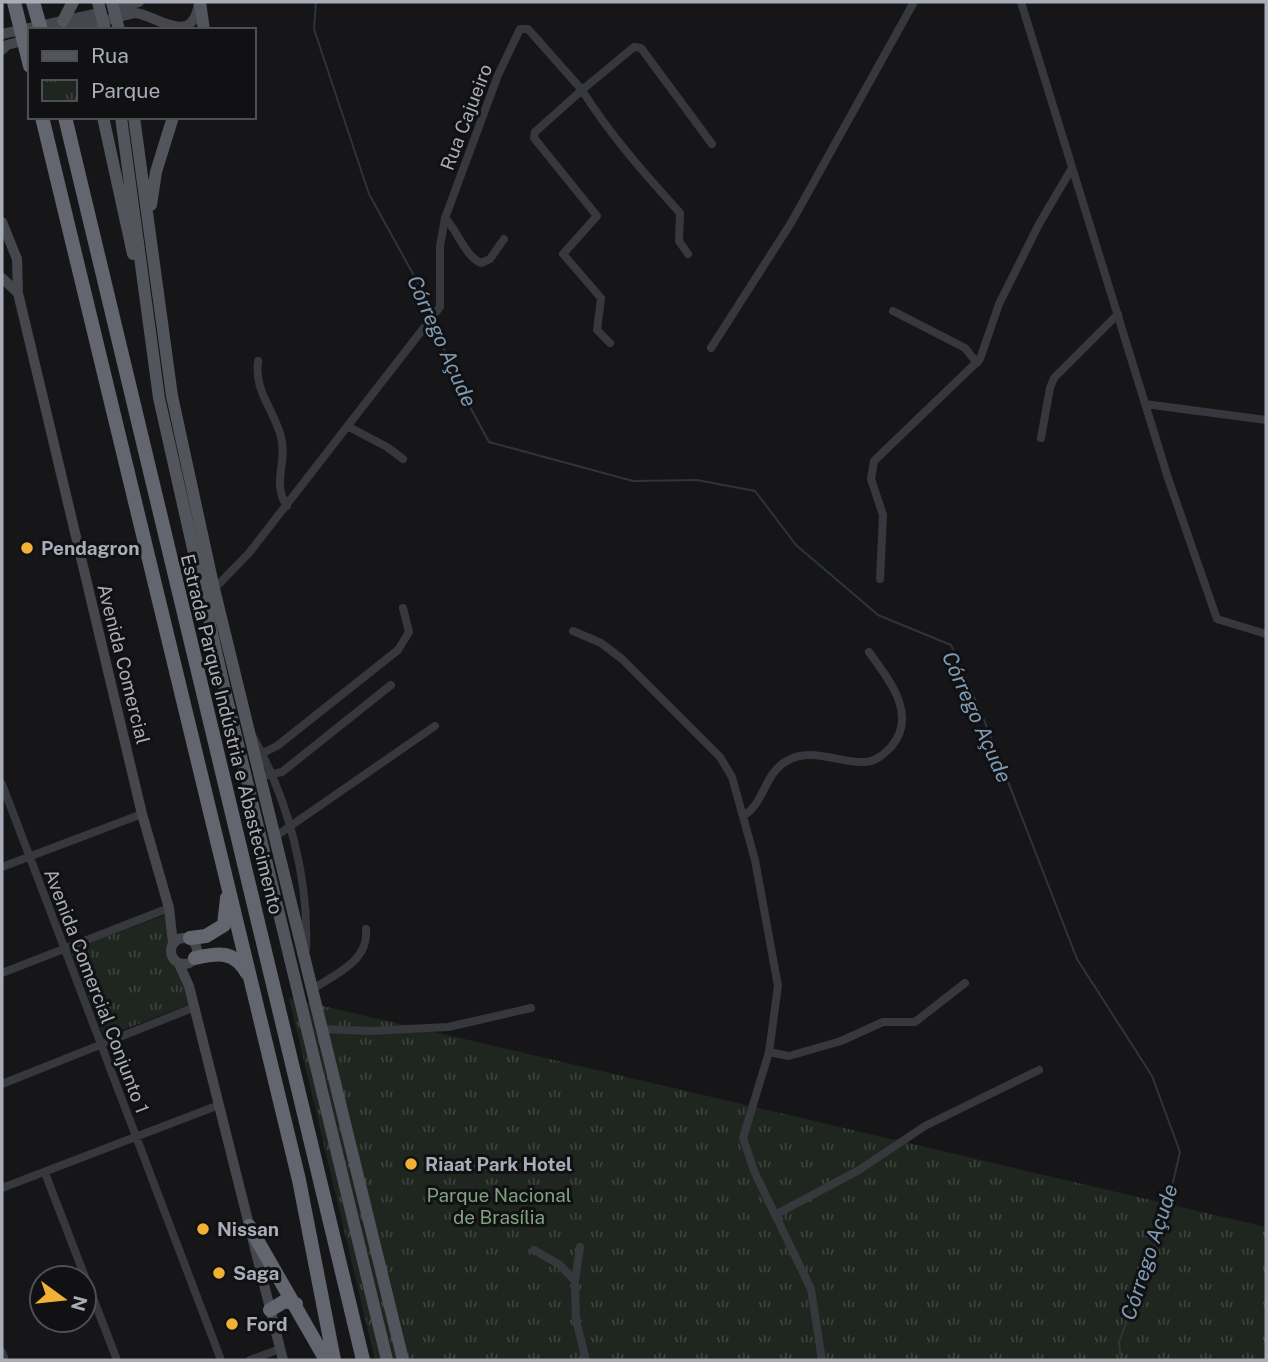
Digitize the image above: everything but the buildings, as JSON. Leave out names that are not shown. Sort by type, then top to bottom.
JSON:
[{"type":"highway","points":[[14,2],[28,58]]},
{"type":"highway","points":[[33,2],[55,26]]},
{"type":"highway","name":"Estrada Parque Indústria e Abastecimento","points":[[42,119],[299,1180],[334,1360]]},
{"type":"highway","name":"Estrada Parque Indústria e Abastecimento","points":[[65,119],[363,1360]]},
{"type":"highway","points":[[187,937],[206,936],[224,925],[227,880]]},
{"type":"highway","points":[[194,960],[215,953],[227,954],[240,961],[251,979]]},
{"type":"highway","points":[[308,1229],[319,1220],[331,1225]]},
{"type":"highway","points":[[249,1226],[326,1360]]},
{"type":"highway","points":[[270,1310],[278,1302],[296,1304]]},
{"type":"main road","points":[[55,26],[73,2]]},
{"type":"main road","points":[[98,2],[104,28]]},
{"type":"main road","points":[[112,2],[118,28]]},
{"type":"main road","points":[[200,2],[204,28]]},
{"type":"main road","points":[[103,119],[128,240],[143,282]]},
{"type":"main road","points":[[121,119],[159,398],[215,647],[387,1360]]},
{"type":"main road","points":[[134,119],[172,396],[214,589],[249,729],[266,775],[276,836],[403,1360]]},
{"type":"main road","points":[[149,219],[156,172],[172,119]]},
{"type":"street","points":[[55,26],[128,10],[139,2]]},
{"type":"street","points":[[128,10],[141,13],[165,26],[179,27],[196,14],[200,2]]},
{"type":"street","points":[[711,348],[791,223],[914,2]]},
{"type":"street","points":[[1021,2],[1145,404],[1217,619],[1266,634]]},
{"type":"street","name":"Rua Cajueiro","points":[[349,427],[440,307],[440,246],[445,218],[498,75],[520,29],[528,29],[582,90]]},
{"type":"street","points":[[6,40],[28,34]]},
{"type":"street","points":[[6,40],[28,39]]},
{"type":"street","points":[[610,343],[597,330],[601,298],[563,254],[597,216],[533,135],[582,90],[638,46],[712,144]]},
{"type":"street","points":[[582,90],[604,125],[648,180],[680,213],[679,241],[688,254]]},
{"type":"street","points":[[880,579],[883,515],[871,480],[874,461],[977,363],[985,350],[999,304],[1039,224],[1072,168]]},
{"type":"street","points":[[445,218],[455,228],[472,257],[481,263],[490,259],[504,239]]},
{"type":"street","name":"Avenida Comercial","points":[[2,222],[7,250],[18,263],[18,293],[142,814],[170,914],[173,943]]},
{"type":"street","points":[[2,278],[18,293]]},
{"type":"street","points":[[893,311],[965,348],[977,363]]},
{"type":"street","points":[[1041,438],[1054,378],[1118,314]]},
{"type":"street","points":[[258,361],[257,383],[281,437],[283,455],[278,480],[281,496],[287,506]]},
{"type":"street","points":[[1145,404],[1266,420]]},
{"type":"street","points":[[214,589],[249,553],[349,427],[387,447],[402,459]]},
{"type":"street","points":[[259,755],[277,746],[398,650],[409,632],[403,608]]},
{"type":"street","points":[[573,631],[601,643],[622,659],[720,757],[733,777],[777,970],[776,1010],[768,1052],[743,1138],[775,1215],[811,1289],[822,1360]]},
{"type":"street","points":[[743,816],[758,802],[773,772],[786,760],[811,755],[859,762],[873,761],[892,746],[903,724],[900,703],[869,652]]},
{"type":"street","points":[[306,959],[307,915],[290,827],[266,775],[282,772],[391,685]]},
{"type":"street","points":[[276,836],[435,726]]},
{"type":"street","name":"Avenida Comercial Conjunto 1","points":[[2,785],[221,1360]]},
{"type":"street","points":[[2,867],[142,814]]},
{"type":"street","points":[[2,973],[64,949],[170,914]]},
{"type":"street","name":"Avenida Comercial","points":[[170,914],[187,937]]},
{"type":"street","points":[[313,989],[359,957],[365,949],[366,929]]},
{"type":"street","points":[[190,986],[197,951],[187,937],[175,939],[173,943],[179,964],[190,986],[281,1354],[250,1360]]},
{"type":"street","points":[[179,964],[189,965],[194,960]]},
{"type":"street","points":[[768,1052],[789,1056],[841,1041],[883,1022],[915,1022],[965,983]]},
{"type":"street","points":[[2,1084],[102,1047],[195,1007]]},
{"type":"street","points":[[322,1029],[370,1031],[448,1027],[531,1008]]},
{"type":"street","points":[[775,1215],[859,1170],[925,1126],[1039,1070]]},
{"type":"street","points":[[2,1188],[219,1105]]},
{"type":"street","points":[[45,1172],[117,1360]]},
{"type":"street","points":[[580,1247],[575,1281],[576,1320],[586,1360]]},
{"type":"street","points":[[534,1250],[560,1265],[575,1281]]},
{"type":"street","points":[[2,1352],[5,1360]]},
{"type":"green space","points":[[165,915],[172,959],[191,1004],[104,1037],[70,950]]},
{"type":"green space","name":"Parque Nacional de Brasília","points":[[289,998],[1266,1227],[1266,1360],[375,1360]]},
{"type":"waterway","name":"Córrego Açude","points":[[316,2],[314,29],[369,194],[423,292],[431,312]]},
{"type":"waterway","name":"Córrego Açude","points":[[434,321],[454,377],[489,442],[633,481],[697,480],[755,491],[796,545],[878,615],[951,645],[984,720],[1077,959],[1152,1076],[1180,1152],[1165,1217],[1119,1342],[1121,1360]]},
{"type":"place","name":"Pendagron","points":[[27,548]]},
{"type":"place","name":"Riaat Park Hotel","points":[[411,1164]]},
{"type":"place","name":"Nissan","points":[[203,1229]]},
{"type":"place","name":"Saga","points":[[219,1273]]},
{"type":"place","name":"Ford","points":[[232,1324]]}]
